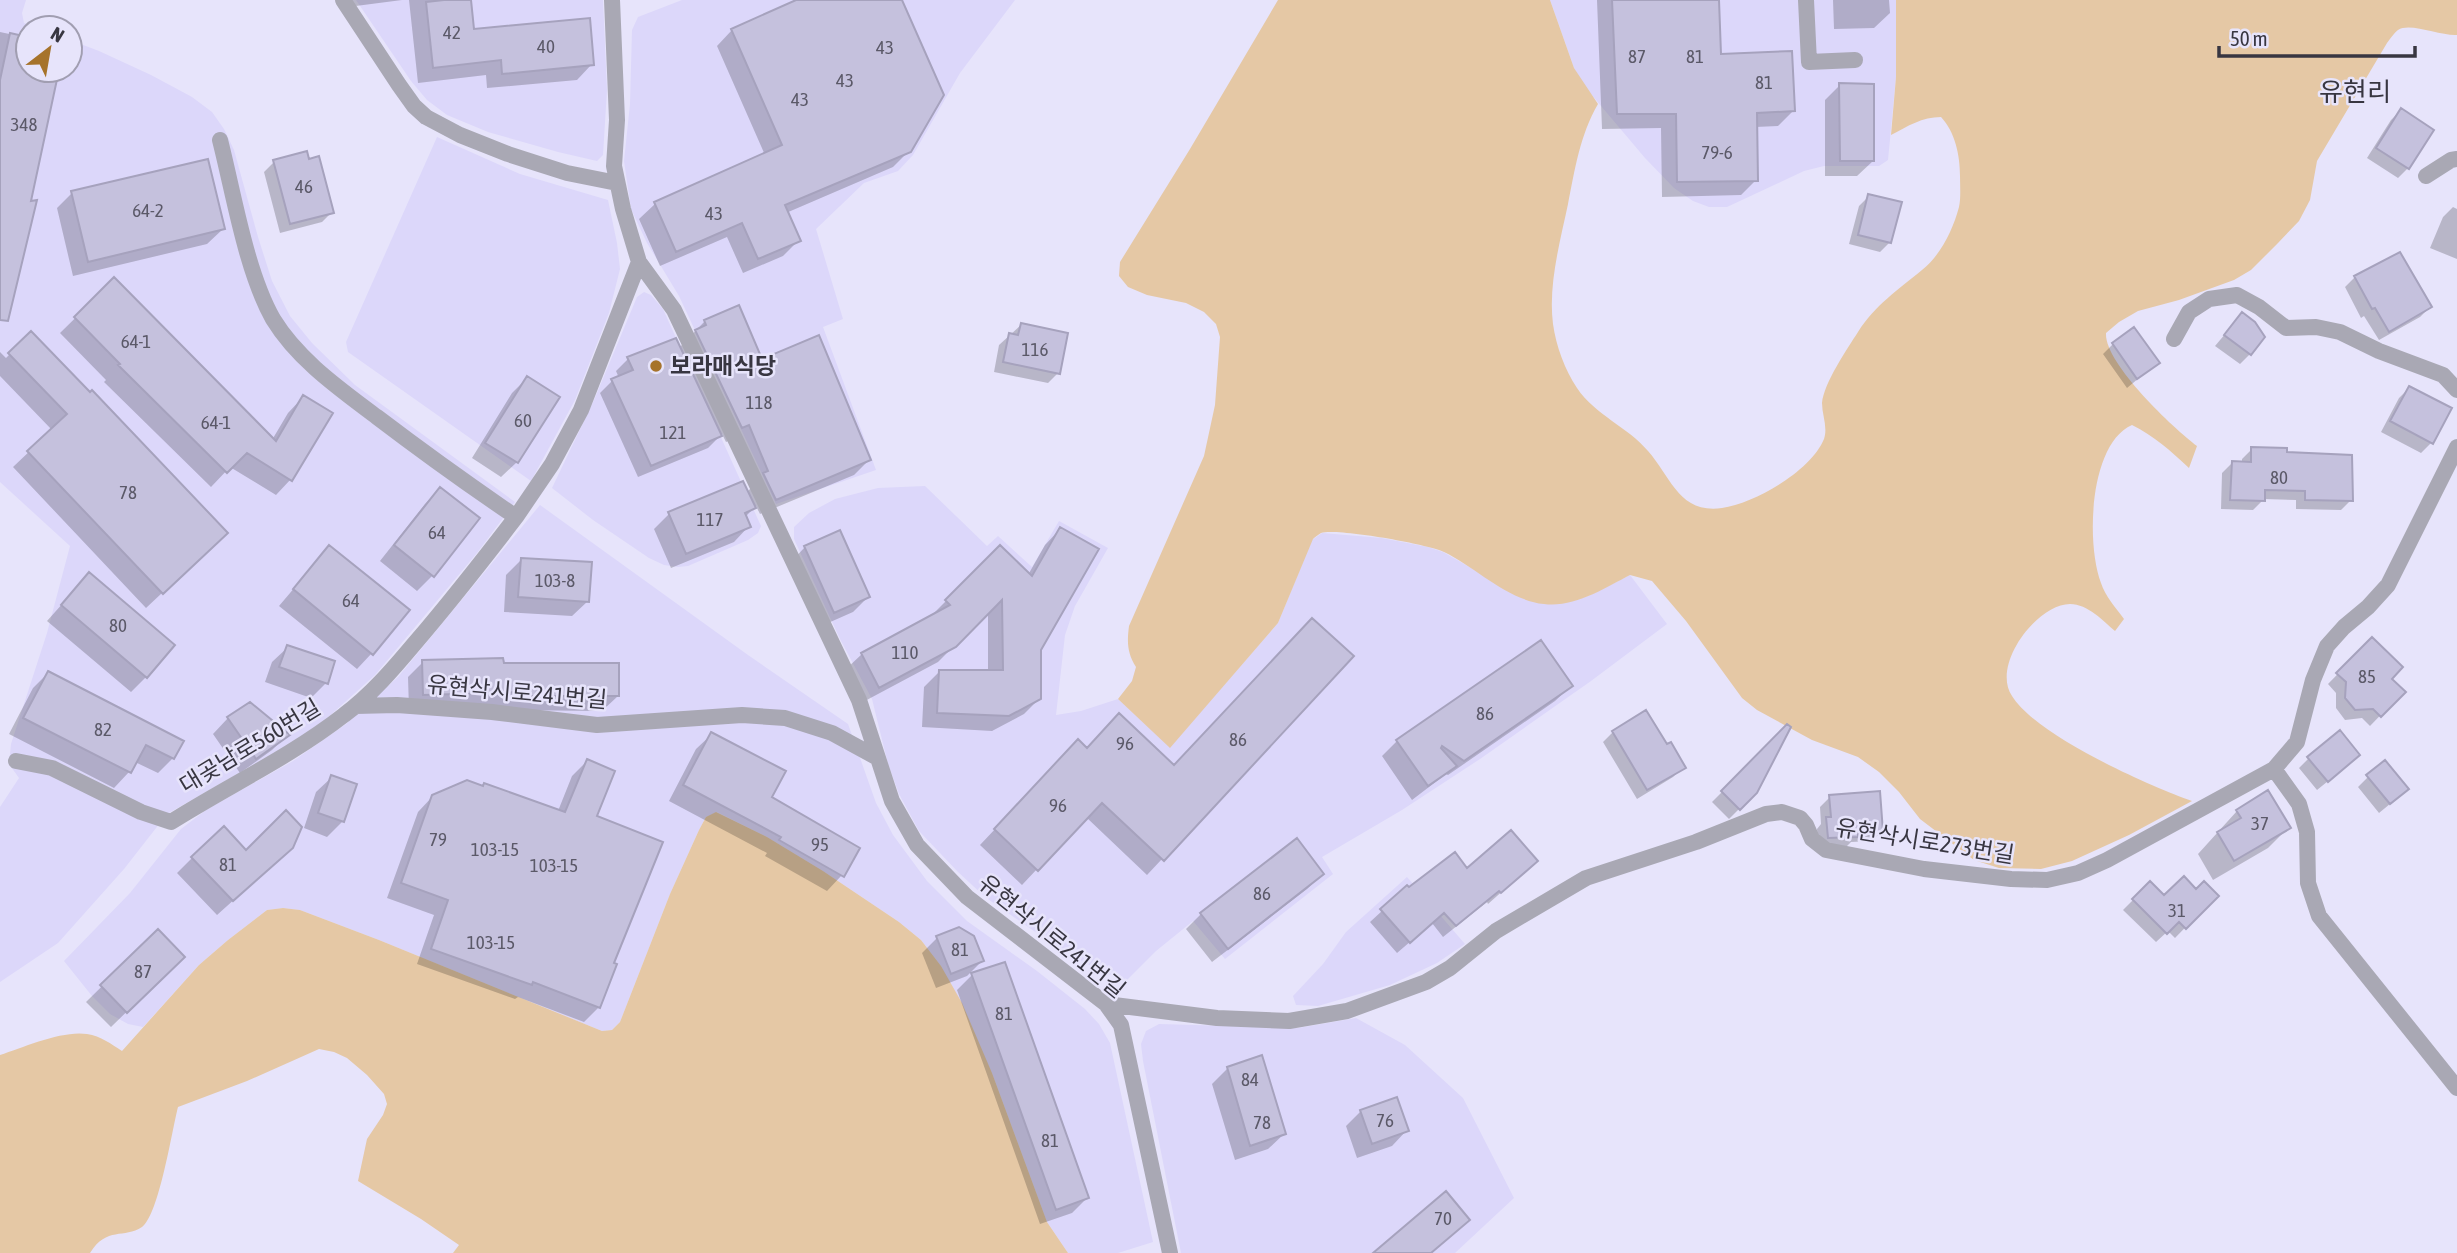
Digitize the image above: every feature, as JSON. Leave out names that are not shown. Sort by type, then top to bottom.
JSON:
[{"type":"lane","points":[[342,0],[407,95],[426,117],[460,135],[508,154],[568,173],[617,183]]},
{"type":"lane","points":[[612,0],[617,120],[614,166],[623,209],[639,262]]},
{"type":"lane","points":[[1806,0],[1809,62],[1855,61]]},
{"type":"lane","points":[[220,141],[258,288],[274,320],[333,384],[437,463],[516,517]]},
{"type":"lane","points":[[2426,176],[2457,159]]},
{"type":"lane","name":"대곶남로560번길","points":[[16,761],[52,768],[141,812],[171,822],[276,761],[345,715],[391,670],[464,585],[552,464],[580,410],[639,262]]},
{"type":"lane","name":"유현삭시로241번길","points":[[639,262],[674,310],[859,701],[892,801],[917,845],[968,897],[1106,1004],[1121,1024],[1170,1253]]},
{"type":"lane","points":[[2174,339],[2189,312],[2209,299],[2237,295],[2259,307],[2286,328],[2316,327],[2340,332],[2379,351],[2443,375],[2457,390]]},
{"type":"lane","name":"유현삭시로273번길","points":[[1106,1004],[1217,1018],[1289,1021],[1348,1011],[1426,982],[1450,968],[1496,930],[1586,878],[1696,842],[1766,814],[1782,812],[1800,818],[1812,839],[1826,850],[1924,869],[2011,879],[2047,880],[2078,873],[2107,860],[2274,769],[2297,741],[2313,680],[2327,646],[2343,627],[2368,607],[2388,585],[2457,447]]},
{"type":"lane","name":"유현삭시로241번길","points":[[355,706],[397,705],[492,712],[597,725],[742,715],[785,718],[832,733],[876,757]]},
{"type":"lane","points":[[2274,769],[2299,804],[2307,832],[2308,883],[2319,916],[2457,1088]]},
{"type":"shaded area","points":[[0,0],[26,0],[22,14],[14,14],[14,84],[84,84],[84,45],[151,75],[192,97],[212,112],[234,150],[272,281],[290,316],[312,343],[355,385],[515,502],[477,553],[375,675],[325,720],[268,759],[167,814],[124,869],[58,943],[0,982],[0,807],[19,778],[9,764],[11,744],[47,633],[70,546],[0,482]]},
{"type":"shaded area","points":[[356,0],[603,0],[607,90],[603,155],[597,161],[558,152],[488,132],[447,115],[427,100],[411,81]]},
{"type":"shaded area","points":[[682,0],[1015,0],[960,73],[913,155],[898,171],[864,183],[816,229],[843,319],[823,327],[876,470],[776,504],[679,296],[647,243],[631,209],[624,161],[630,104],[632,30],[638,17]]},
{"type":"shaded area","points":[[1278,0],[1550,0],[1574,68],[1598,104],[1579,152],[1556,264],[1552,309],[1559,349],[1569,374],[1584,397],[1648,451],[1686,499],[1707,508],[1722,508],[1750,500],[1780,484],[1795,474],[1817,451],[1825,434],[1822,403],[1824,395],[1842,357],[1872,314],[1935,257],[1953,225],[1960,203],[1960,168],[1956,144],[1946,123],[1941,117],[1928,119],[1891,135],[1896,77],[1896,0],[2457,0],[2457,35],[2403,28],[2387,43],[2317,161],[2310,200],[2299,221],[2251,270],[2234,280],[2179,300],[2138,311],[2106,333],[2108,346],[2128,377],[2172,425],[2197,446],[2189,468],[2162,444],[2132,425],[2118,436],[2107,452],[2099,473],[2093,545],[2103,588],[2124,619],[2115,631],[2095,614],[2077,605],[2057,607],[2044,614],[2021,638],[2012,653],[2007,683],[2012,696],[2025,711],[2068,743],[2094,758],[2192,801],[2129,835],[2072,861],[2041,869],[1999,868],[1974,860],[1920,819],[1879,772],[1858,757],[1812,740],[1757,710],[1742,698],[1686,621],[1652,581],[1630,575],[1578,600],[1544,604],[1505,590],[1444,552],[1402,541],[1330,532],[1321,533],[1313,539],[1278,623],[1170,748],[1118,699],[1132,681],[1136,667],[1128,647],[1129,626],[1204,456],[1215,405],[1220,337],[1216,324],[1204,312],[1186,303],[1147,295],[1128,287],[1119,276],[1120,262]]},
{"type":"shaded area","points":[[1550,0],[1896,0],[1896,77],[1888,160],[1879,166],[1824,166],[1804,171],[1727,207],[1709,207],[1693,201],[1674,188],[1645,158],[1585,87],[1574,68]]},
{"type":"shaded area","points":[[437,137],[520,174],[608,200],[620,269],[609,313],[575,400],[531,481],[348,352],[346,342]]},
{"type":"shaded area","points":[[644,292],[651,295],[663,309],[761,526],[758,533],[748,540],[688,566],[664,565],[649,558],[552,488],[594,400],[637,297]]},
{"type":"shaded area","points":[[925,486],[987,546],[998,536],[1032,567],[1059,521],[1108,548],[1075,606],[1065,635],[1056,715],[1081,711],[1118,699],[1170,747],[1278,623],[1312,540],[1322,533],[1382,538],[1428,547],[1443,552],[1528,600],[1564,603],[1588,596],[1630,575],[1667,624],[1480,759],[1402,810],[1322,857],[1333,874],[1225,959],[1193,921],[1156,951],[1125,982],[1083,962],[985,897],[919,831],[899,794],[888,764],[872,699],[840,639],[794,539],[794,527],[809,513],[835,499],[878,488]]},
{"type":"shaded area","points":[[540,505],[848,724],[876,803],[893,835],[927,881],[967,921],[1037,971],[1085,1009],[1099,1024],[1110,1043],[1153,1242],[1118,1253],[1068,1253],[1047,1222],[992,1073],[941,966],[921,940],[823,871],[767,837],[717,812],[706,817],[699,830],[670,894],[620,1022],[612,1030],[602,1031],[379,940],[300,910],[283,908],[267,910],[228,940],[199,965],[143,1027],[128,1024],[110,1014],[92,996],[64,961],[130,893],[181,829],[206,810],[293,761],[346,724],[398,677]]},
{"type":"shaded area","points":[[716,812],[767,837],[823,871],[921,940],[941,966],[962,1003],[992,1073],[1047,1222],[1068,1253],[453,1253],[459,1245],[358,1181],[367,1139],[387,1104],[384,1094],[347,1058],[319,1049],[247,1081],[178,1107],[159,1190],[154,1206],[142,1227],[103,1239],[90,1253],[0,1253],[0,1055],[44,1040],[77,1033],[97,1037],[122,1051],[199,965],[267,910],[283,908],[300,910],[379,940],[602,1031],[612,1030],[620,1022],[670,894],[699,830],[706,817]]},
{"type":"shaded area","points":[[1407,877],[1465,944],[1437,963],[1390,985],[1318,1006],[1296,1005],[1293,996],[1323,964],[1346,932]]},
{"type":"shaded area","points":[[1356,1018],[1405,1045],[1463,1098],[1514,1198],[1455,1253],[1181,1253],[1143,1061],[1141,1044],[1146,1031],[1159,1024],[1298,1028]]},
{"type":"building","points":[[471,0],[474,29],[590,18],[594,65],[502,74],[501,60],[433,68],[426,2]]},
{"type":"building","points":[[796,0],[902,0],[944,95],[911,152],[785,205],[801,241],[758,259],[742,223],[676,252],[654,202],[782,145],[731,29]]},
{"type":"building","points":[[1612,0],[1719,0],[1721,54],[1792,51],[1795,111],[1757,113],[1758,181],[1677,182],[1676,114],[1617,114]]},
{"type":"building","points":[[10,33],[14,34],[14,84],[56,84],[31,201],[37,200],[8,321],[0,320],[0,80]]},
{"type":"building","points":[[1839,83],[1874,84],[1874,161],[1840,161]]},
{"type":"building","points":[[2401,108],[2434,130],[2409,169],[2376,148]]},
{"type":"building","points":[[307,151],[309,159],[319,156],[334,213],[290,224],[273,160]]},
{"type":"building","points":[[208,159],[225,229],[88,262],[71,191]]},
{"type":"building","points":[[1868,194],[1902,202],[1891,243],[1858,235]]},
{"type":"building","points":[[2400,252],[2432,307],[2389,332],[2375,308],[2372,309],[2354,276]]},
{"type":"building","points":[[114,277],[276,441],[303,395],[333,413],[292,481],[247,453],[227,473],[118,365],[120,364],[74,317]]},
{"type":"building","points":[[739,305],[762,359],[819,335],[871,460],[776,500],[763,473],[768,471],[749,425],[742,428],[695,330],[706,325],[704,320]]},
{"type":"building","points":[[2242,312],[2255,322],[2265,337],[2251,355],[2224,335]]},
{"type":"building","points":[[1021,323],[1068,333],[1060,374],[1003,362],[1009,333],[1018,335]]},
{"type":"building","points":[[2134,327],[2160,363],[2137,379],[2112,343]]},
{"type":"building","points":[[31,331],[90,392],[92,390],[228,533],[163,594],[27,451],[67,414],[8,353]]},
{"type":"building","points":[[676,338],[722,436],[651,466],[611,379],[633,370],[627,357]]},
{"type":"building","points":[[527,376],[560,397],[518,463],[485,443]]},
{"type":"building","points":[[2409,386],[2452,408],[2433,444],[2390,421]]},
{"type":"building","points":[[2251,447],[2287,448],[2287,452],[2352,455],[2353,501],[2305,500],[2305,491],[2265,490],[2265,501],[2230,500],[2232,461],[2251,462]]},
{"type":"building","points":[[743,481],[756,508],[745,513],[751,527],[686,554],[668,512]]},
{"type":"building","points":[[440,487],[480,518],[434,577],[394,545]]},
{"type":"building","points":[[1060,527],[1099,549],[1041,650],[1041,699],[1009,716],[937,713],[939,670],[1003,670],[1002,600],[956,647],[879,688],[861,653],[950,605],[945,600],[1000,545],[1032,576]]},
{"type":"building","points":[[840,530],[870,597],[834,613],[804,546]]},
{"type":"building","points":[[329,545],[410,610],[373,655],[293,589]]},
{"type":"building","points":[[521,558],[592,562],[589,602],[518,597]]},
{"type":"building","points":[[89,572],[175,645],[147,678],[61,605]]},
{"type":"building","points":[[1312,618],[1354,656],[1164,861],[1102,803],[1038,871],[994,829],[1078,739],[1087,748],[1119,713],[1174,765]]},
{"type":"building","points":[[2372,637],[2403,667],[2392,679],[2406,692],[2381,717],[2373,709],[2355,710],[2345,698],[2346,682],[2336,673]]},
{"type":"building","points":[[1541,640],[1573,686],[1464,761],[1442,746],[1457,766],[1428,786],[1396,740]]},
{"type":"building","points":[[287,645],[335,661],[328,684],[279,667]]},
{"type":"building","points":[[503,658],[504,663],[619,663],[619,696],[524,696],[524,692],[423,695],[422,660]]},
{"type":"building","points":[[48,671],[184,741],[174,759],[146,745],[131,773],[23,718]]},
{"type":"building","points":[[250,702],[290,735],[256,759],[227,717]]},
{"type":"building","points":[[1646,710],[1667,744],[1671,742],[1686,768],[1647,790],[1612,731]]},
{"type":"building","points":[[1787,724],[1791,727],[1757,793],[1740,810],[1721,791]]},
{"type":"building","points":[[2340,730],[2360,755],[2328,782],[2307,757]]},
{"type":"building","points":[[711,732],[786,771],[772,797],[860,848],[844,877],[779,840],[781,837],[683,785]]},
{"type":"building","points":[[587,759],[615,771],[597,816],[663,842],[614,963],[617,964],[600,1008],[533,982],[532,985],[431,949],[448,900],[401,883],[432,795],[467,780],[483,786],[484,783],[565,812]]},
{"type":"building","points":[[2385,760],[2409,789],[2390,804],[2366,775]]},
{"type":"building","points":[[331,775],[357,784],[344,822],[318,813]]},
{"type":"building","points":[[2268,790],[2291,828],[2234,861],[2217,832],[2241,818],[2236,810]]},
{"type":"building","points":[[1880,791],[1883,832],[1858,833],[1858,837],[1828,838],[1826,817],[1831,817],[1829,795]]},
{"type":"building","points":[[286,810],[302,827],[293,848],[233,901],[191,857],[224,826],[246,850]]},
{"type":"building","points":[[1511,830],[1538,861],[1456,926],[1444,913],[1410,943],[1380,909],[1407,885],[1409,887],[1455,852],[1467,868]]},
{"type":"building","points":[[1297,838],[1324,874],[1228,949],[1200,913]]},
{"type":"building","points":[[2184,876],[2196,889],[2204,881],[2219,896],[2186,929],[2179,922],[2167,934],[2132,899],[2150,881],[2164,895]]},
{"type":"building","points":[[959,927],[974,936],[984,961],[951,974],[936,936]]},
{"type":"building","points":[[158,929],[185,957],[127,1013],[100,985]]},
{"type":"building","points":[[1005,962],[1089,1198],[1056,1210],[971,973]]},
{"type":"building","points":[[1262,1055],[1286,1134],[1250,1146],[1227,1067]]},
{"type":"building","points":[[1397,1097],[1409,1131],[1372,1144],[1360,1110]]},
{"type":"building","points":[[1446,1191],[1470,1220],[1431,1253],[1373,1253]]},
{"type":"place","name":"보라매식당","points":[[656,366]]},
{"type":"district","name":"유현리","points":[[2355,92]]}]
